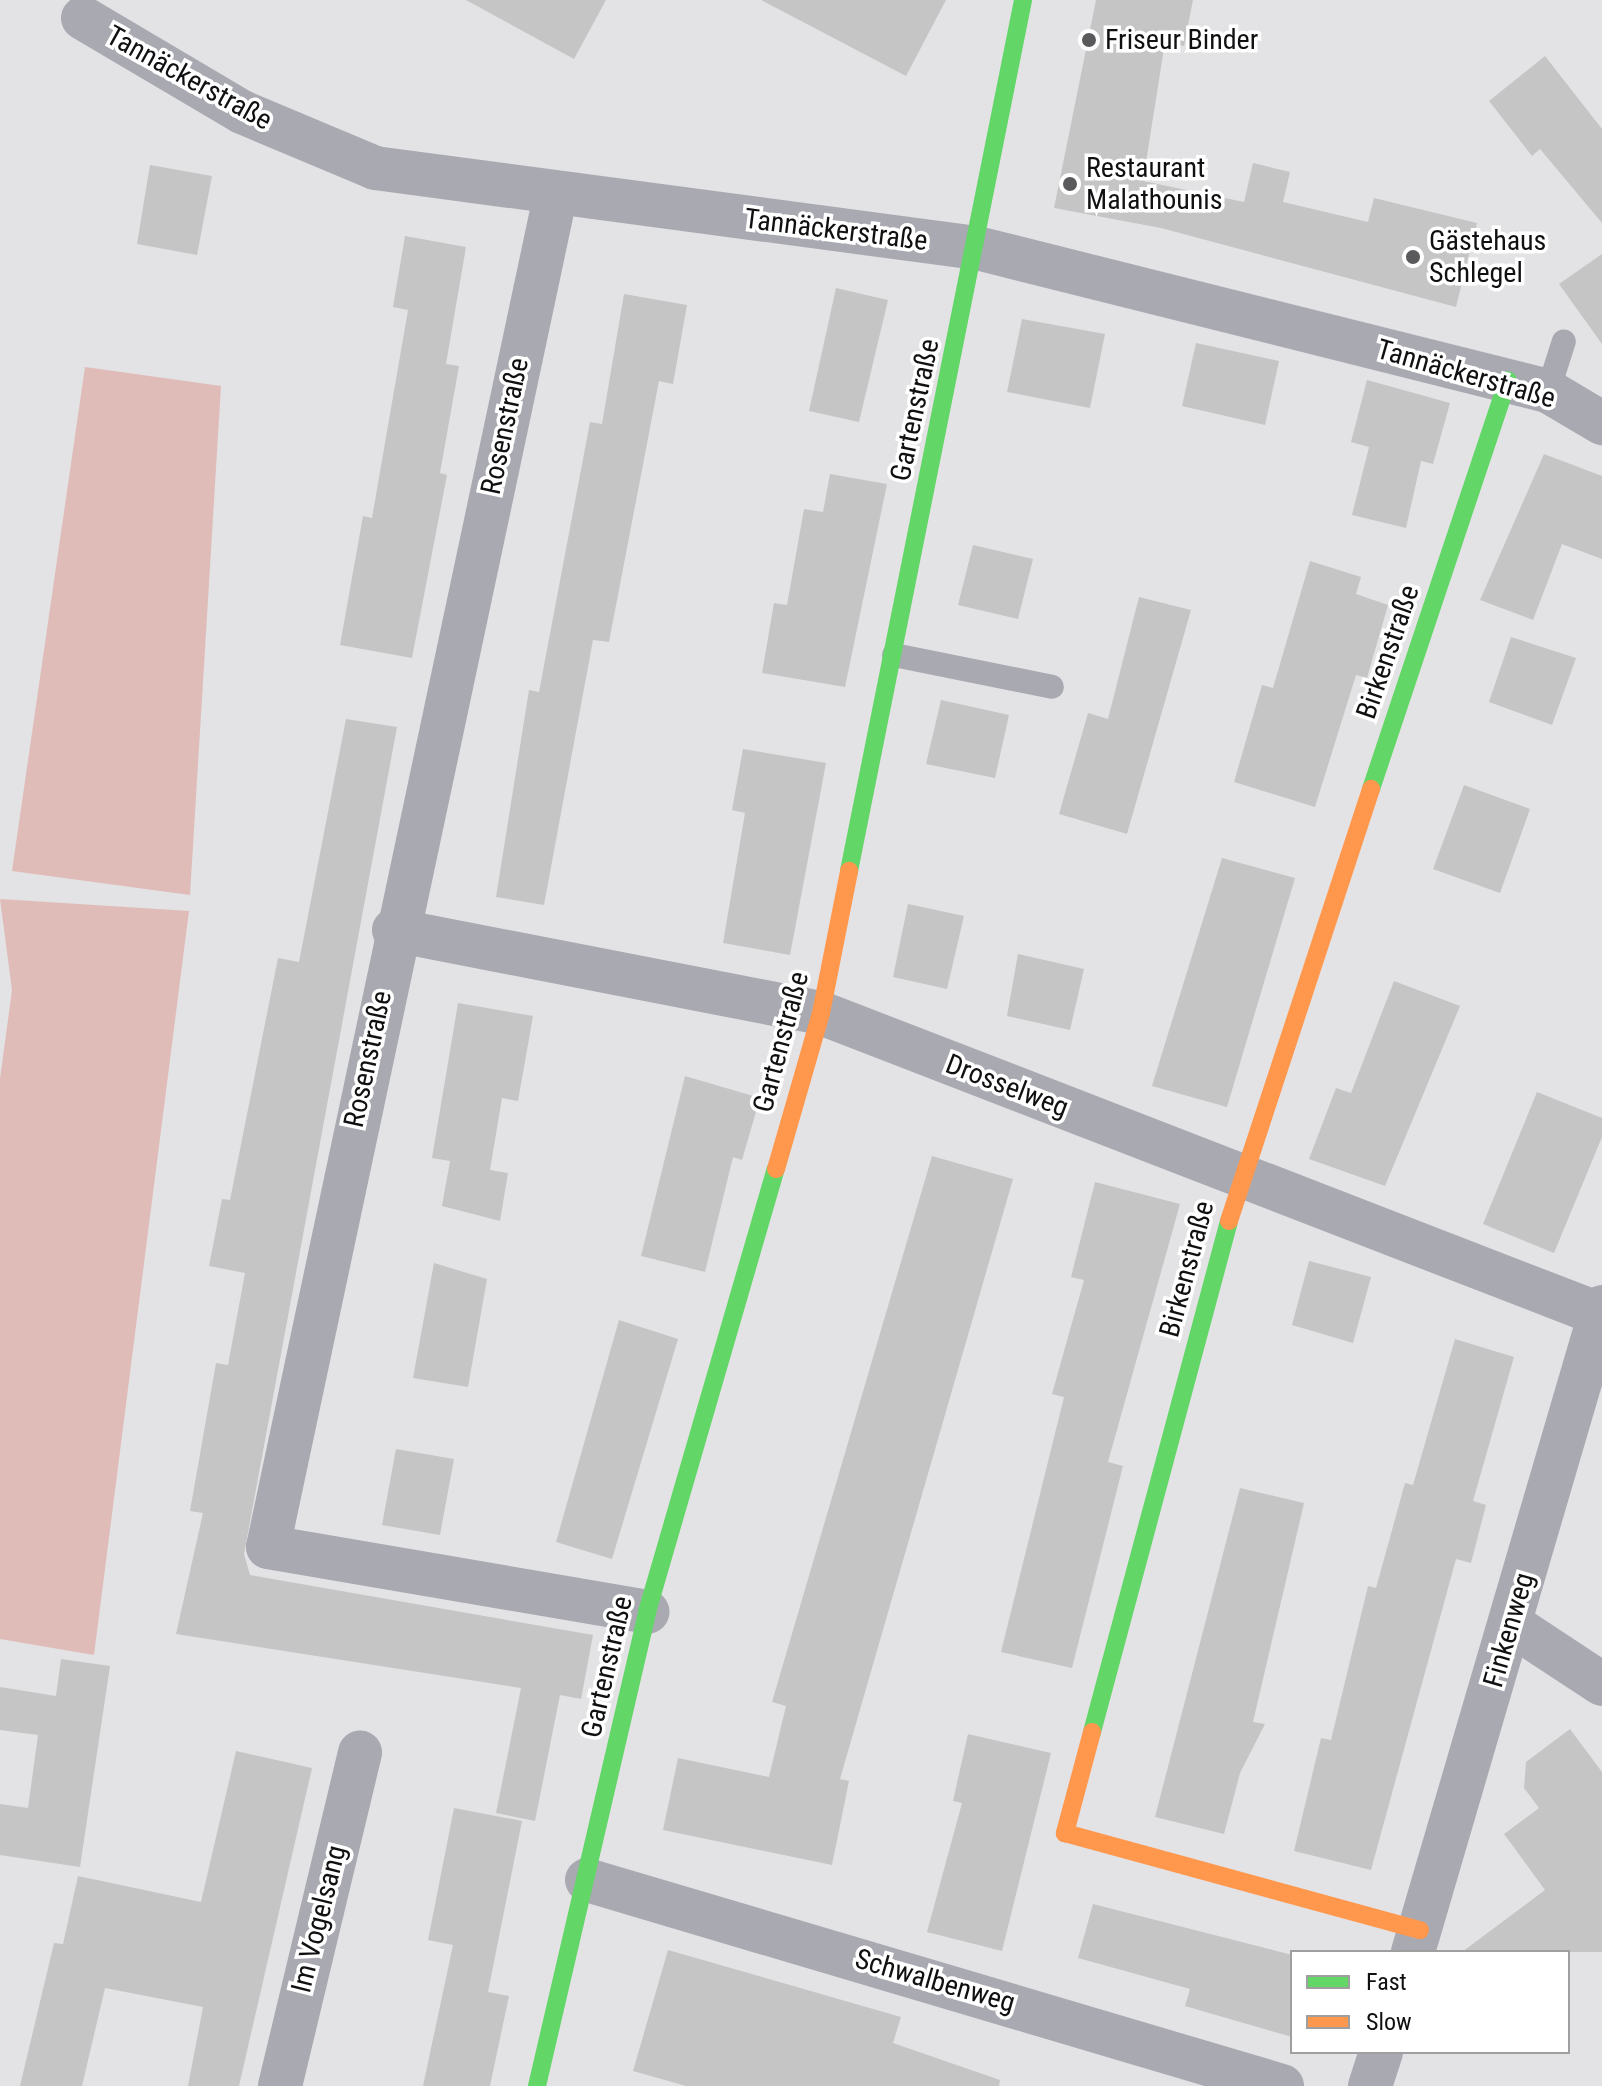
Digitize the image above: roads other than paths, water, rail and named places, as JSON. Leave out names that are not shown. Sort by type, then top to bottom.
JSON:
[{"type":"street","name":"Gartenstraße","points":[[537,2086],[647,1612],[821,1013],[977,248],[1023,0]]},
{"type":"street","name":"Tannäckerstraße","points":[[83,18],[242,112],[375,168],[555,197],[977,248],[1528,386],[1602,423]]},
{"type":"street","name":"Rosenstraße","points":[[555,197],[394,930],[268,1547],[647,1612]]},
{"type":"street","name":"Birkenstraße","points":[[1416,1941],[1065,1833],[1240,1178],[1528,386]]},
{"type":"street","name":"Drosselweg","points":[[394,930],[821,1013],[1240,1178],[1601,1311]]},
{"type":"street","name":"Finkenweg","points":[[1416,1941],[1601,1311]]},
{"type":"street","points":[[1511,1624],[1602,1684]]},
{"type":"street","name":"Im Vogelsang","points":[[280,2086],[360,1752]]},
{"type":"street","name":"Schwalbenweg","points":[[587,1880],[1282,2086]]},
{"type":"street","points":[[1370,2086],[1380,2054]]},
{"type":"lane","points":[[1528,386],[1564,341]]},
{"type":"lane","points":[[894,655],[1052,687]]},
{"type":"place","name":"Friseur Binder","points":[[1089,40]]},
{"type":"place","name":"Restaurant Malathounis","points":[[1070,184]]},
{"type":"place","name":"Gästehaus Schlegel","points":[[1413,257]]}]
